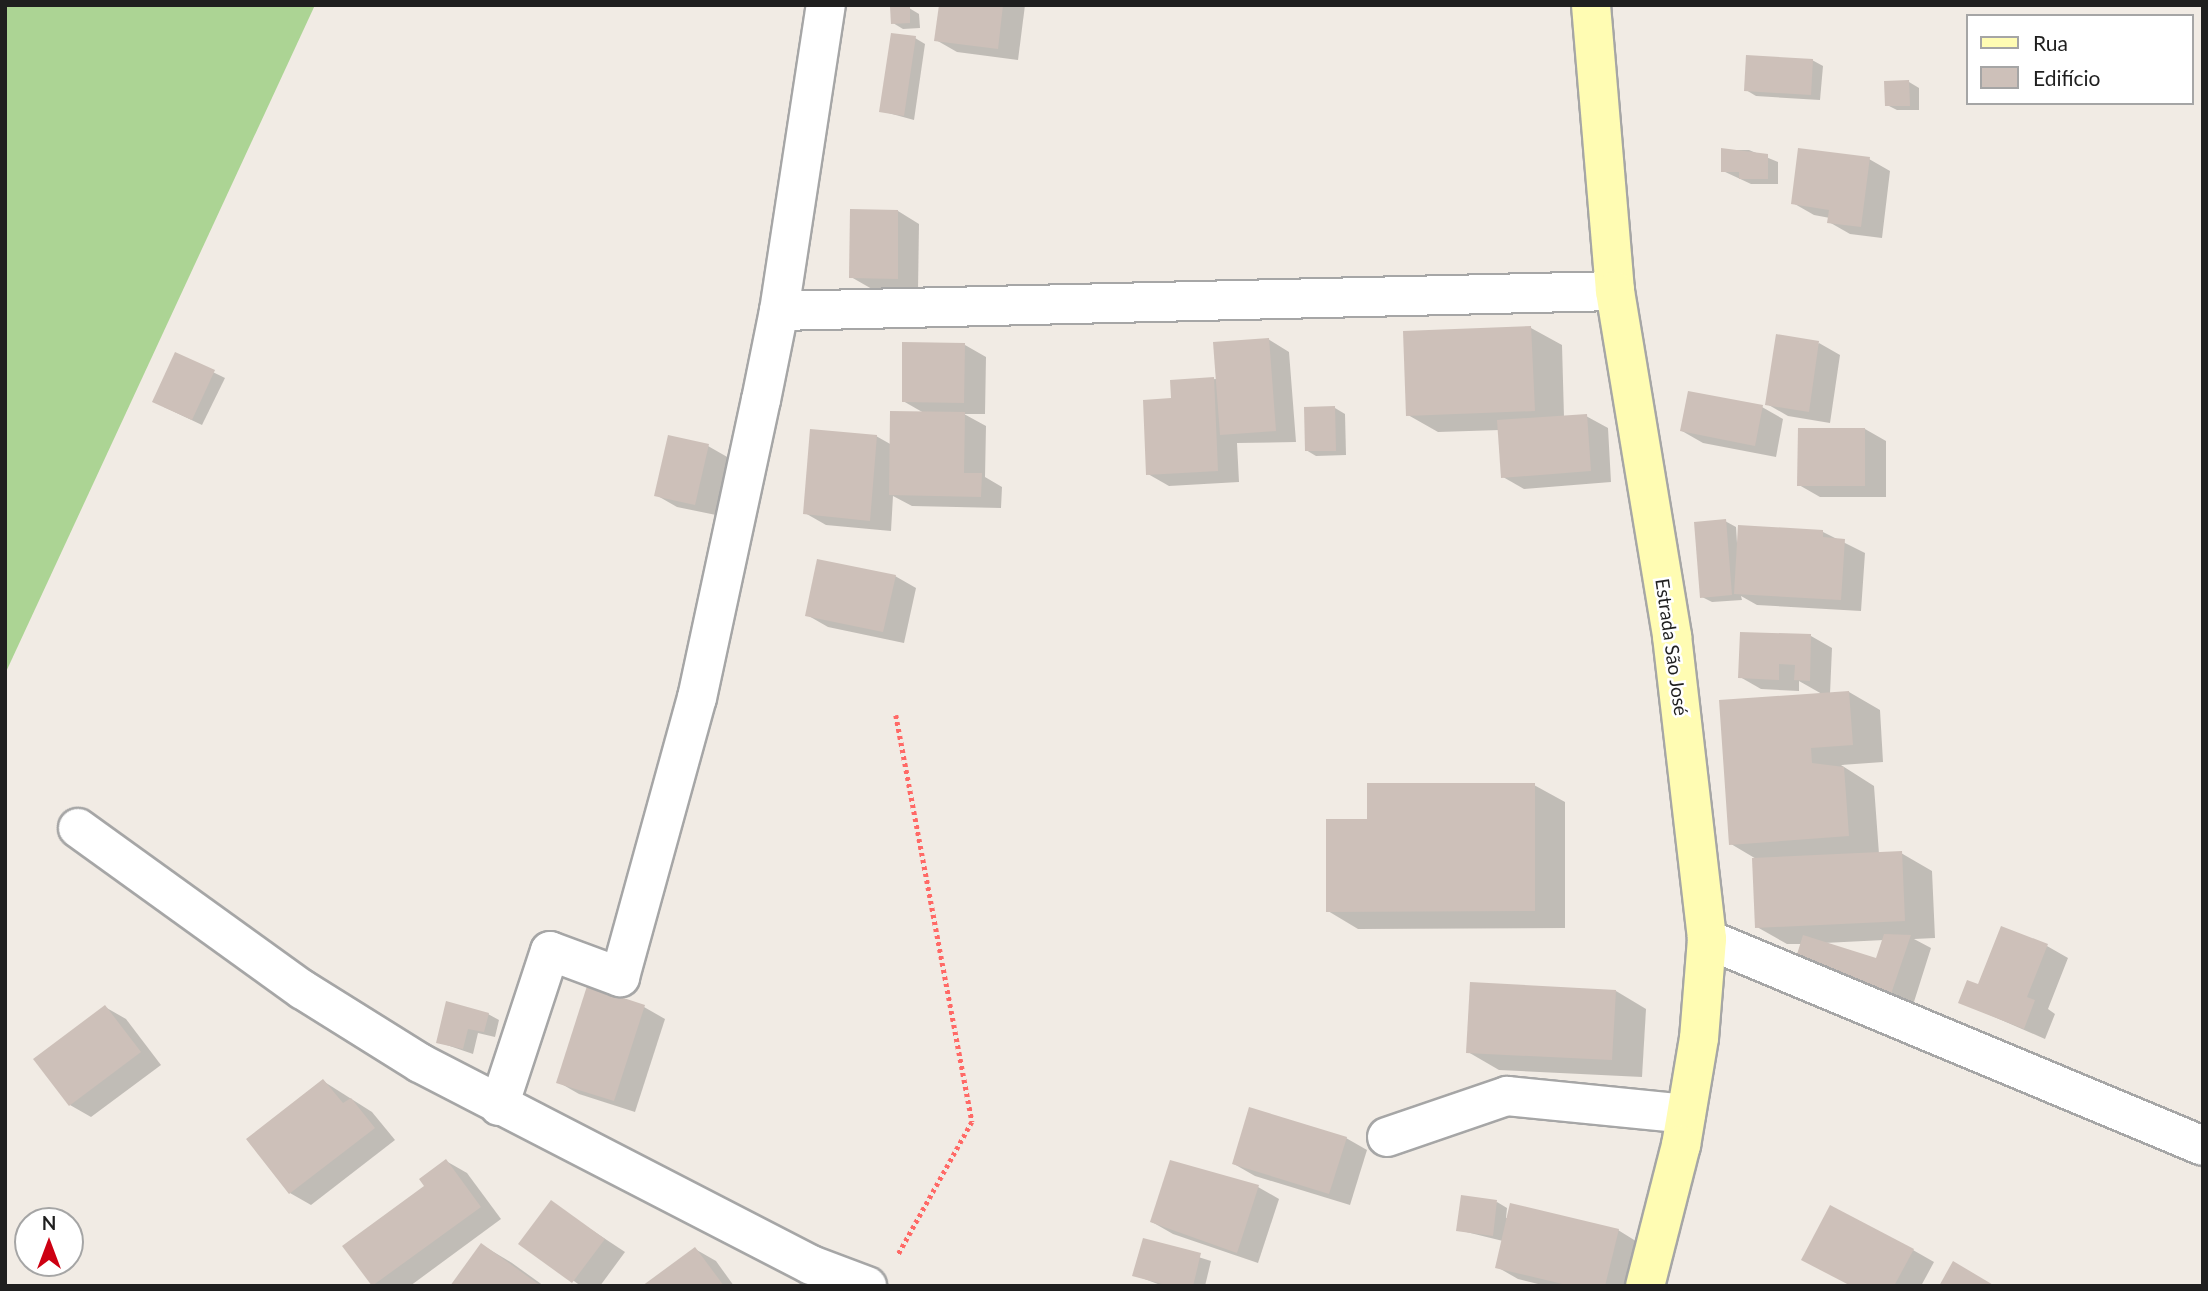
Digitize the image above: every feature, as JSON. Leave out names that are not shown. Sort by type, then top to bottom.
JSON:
[{"type":"street","points":[[499,1106],[550,951],[620,977],[697,698],[779,311],[826,5]]},
{"type":"street","name":"Estrada São José","points":[[1591,5],[1615,291],[1672,636],[1707,939],[1699,1038],[1686,1114],[1645,1286]]},
{"type":"street","points":[[779,311],[1615,291]]},
{"type":"street","points":[[78,828],[303,990],[499,1106],[797,1276],[880,1274]]},
{"type":"street","points":[[1707,939],[2203,1146]]},
{"type":"street","points":[[1387,1137],[1507,1096],[1686,1114]]},
{"type":"path","points":[[880,1274],[972,1122],[896,715]]},
{"type":"green space","points":[[5,5],[315,5],[5,674]]},
{"type":"building","points":[[939,5],[1003,5],[998,49],[934,41]]},
{"type":"building","points":[[910,6],[910,23],[891,24],[890,7]]},
{"type":"building","points":[[891,33],[916,36],[904,116],[879,112]]},
{"type":"building","points":[[1746,55],[1813,59],[1811,95],[1744,91]]},
{"type":"building","points":[[1909,80],[1910,106],[1885,106],[1884,81]]},
{"type":"building","points":[[1721,148],[1768,154],[1768,179],[1739,179],[1739,172],[1721,172]]},
{"type":"building","points":[[1798,148],[1870,157],[1861,227],[1827,223],[1829,210],[1791,204]]},
{"type":"building","points":[[850,209],[898,210],[898,279],[849,278]]},
{"type":"building","points":[[1531,326],[1535,411],[1406,416],[1403,331]]},
{"type":"building","points":[[1776,334],[1819,341],[1809,412],[1765,405]]},
{"type":"building","points":[[1269,338],[1276,431],[1220,435],[1213,342]]},
{"type":"building","points":[[902,342],[965,343],[964,403],[902,402]]},
{"type":"building","points":[[175,352],[215,370],[192,420],[152,402]]},
{"type":"building","points":[[1214,377],[1218,471],[1146,475],[1143,400],[1171,398],[1170,380]]},
{"type":"building","points":[[1688,391],[1763,405],[1755,446],[1680,431]]},
{"type":"building","points":[[1335,406],[1336,451],[1305,451],[1304,407]]},
{"type":"building","points":[[890,411],[965,412],[964,473],[982,473],[981,497],[889,495]]},
{"type":"building","points":[[1587,414],[1591,471],[1501,478],[1497,420]]},
{"type":"building","points":[[1798,428],[1865,428],[1865,486],[1797,486]]},
{"type":"building","points":[[810,429],[877,435],[870,521],[803,514]]},
{"type":"building","points":[[668,435],[709,444],[695,505],[654,496]]},
{"type":"building","points":[[1726,519],[1732,595],[1700,598],[1694,522]]},
{"type":"building","points":[[1738,525],[1823,530],[1823,537],[1845,539],[1841,600],[1734,594]]},
{"type":"building","points":[[817,559],[896,575],[883,632],[805,616]]},
{"type":"building","points":[[1740,632],[1811,634],[1810,681],[1794,680],[1795,665],[1779,664],[1779,680],[1738,678]]},
{"type":"building","points":[[1849,691],[1853,745],[1811,748],[1812,763],[1844,767],[1849,836],[1729,845],[1719,700]]},
{"type":"building","points":[[1367,783],[1535,783],[1535,911],[1326,912],[1326,819],[1367,819]]},
{"type":"building","points":[[1902,851],[1905,921],[1755,928],[1752,858]]},
{"type":"building","points":[[2001,926],[2048,944],[2027,997],[2035,1000],[2024,1029],[1958,1003],[1967,980],[1978,984]]},
{"type":"building","points":[[1884,934],[1911,935],[1891,994],[1794,964],[1803,935],[1876,958]]},
{"type":"building","points":[[1470,982],[1616,990],[1612,1060],[1466,1053]]},
{"type":"building","points":[[587,986],[645,1005],[614,1101],[556,1083]]},
{"type":"building","points":[[446,1001],[489,1013],[484,1032],[468,1029],[463,1049],[436,1043]]},
{"type":"building","points":[[105,1005],[141,1052],[69,1106],[33,1059]]},
{"type":"building","points":[[323,1079],[343,1103],[351,1098],[375,1128],[289,1194],[246,1139]]},
{"type":"building","points":[[1249,1107],[1347,1137],[1329,1194],[1232,1164]]},
{"type":"building","points":[[446,1159],[481,1207],[372,1286],[342,1246],[424,1186],[419,1179]]},
{"type":"building","points":[[1170,1160],[1259,1185],[1237,1253],[1150,1222]]},
{"type":"building","points":[[1461,1195],[1497,1200],[1493,1236],[1456,1231]]},
{"type":"building","points":[[551,1200],[605,1239],[572,1283],[518,1244]]},
{"type":"building","points":[[1510,1203],[1619,1229],[1605,1286],[1571,1286],[1495,1268]]},
{"type":"building","points":[[1830,1205],[1914,1249],[1894,1286],[1851,1286],[1801,1260]]},
{"type":"building","points":[[1143,1238],[1201,1253],[1193,1286],[1170,1286],[1132,1276]]},
{"type":"building","points":[[481,1243],[541,1286],[450,1286]]},
{"type":"building","points":[[695,1247],[724,1286],[642,1286]]},
{"type":"building","points":[[1953,1261],[1995,1286],[1939,1286]]}]
